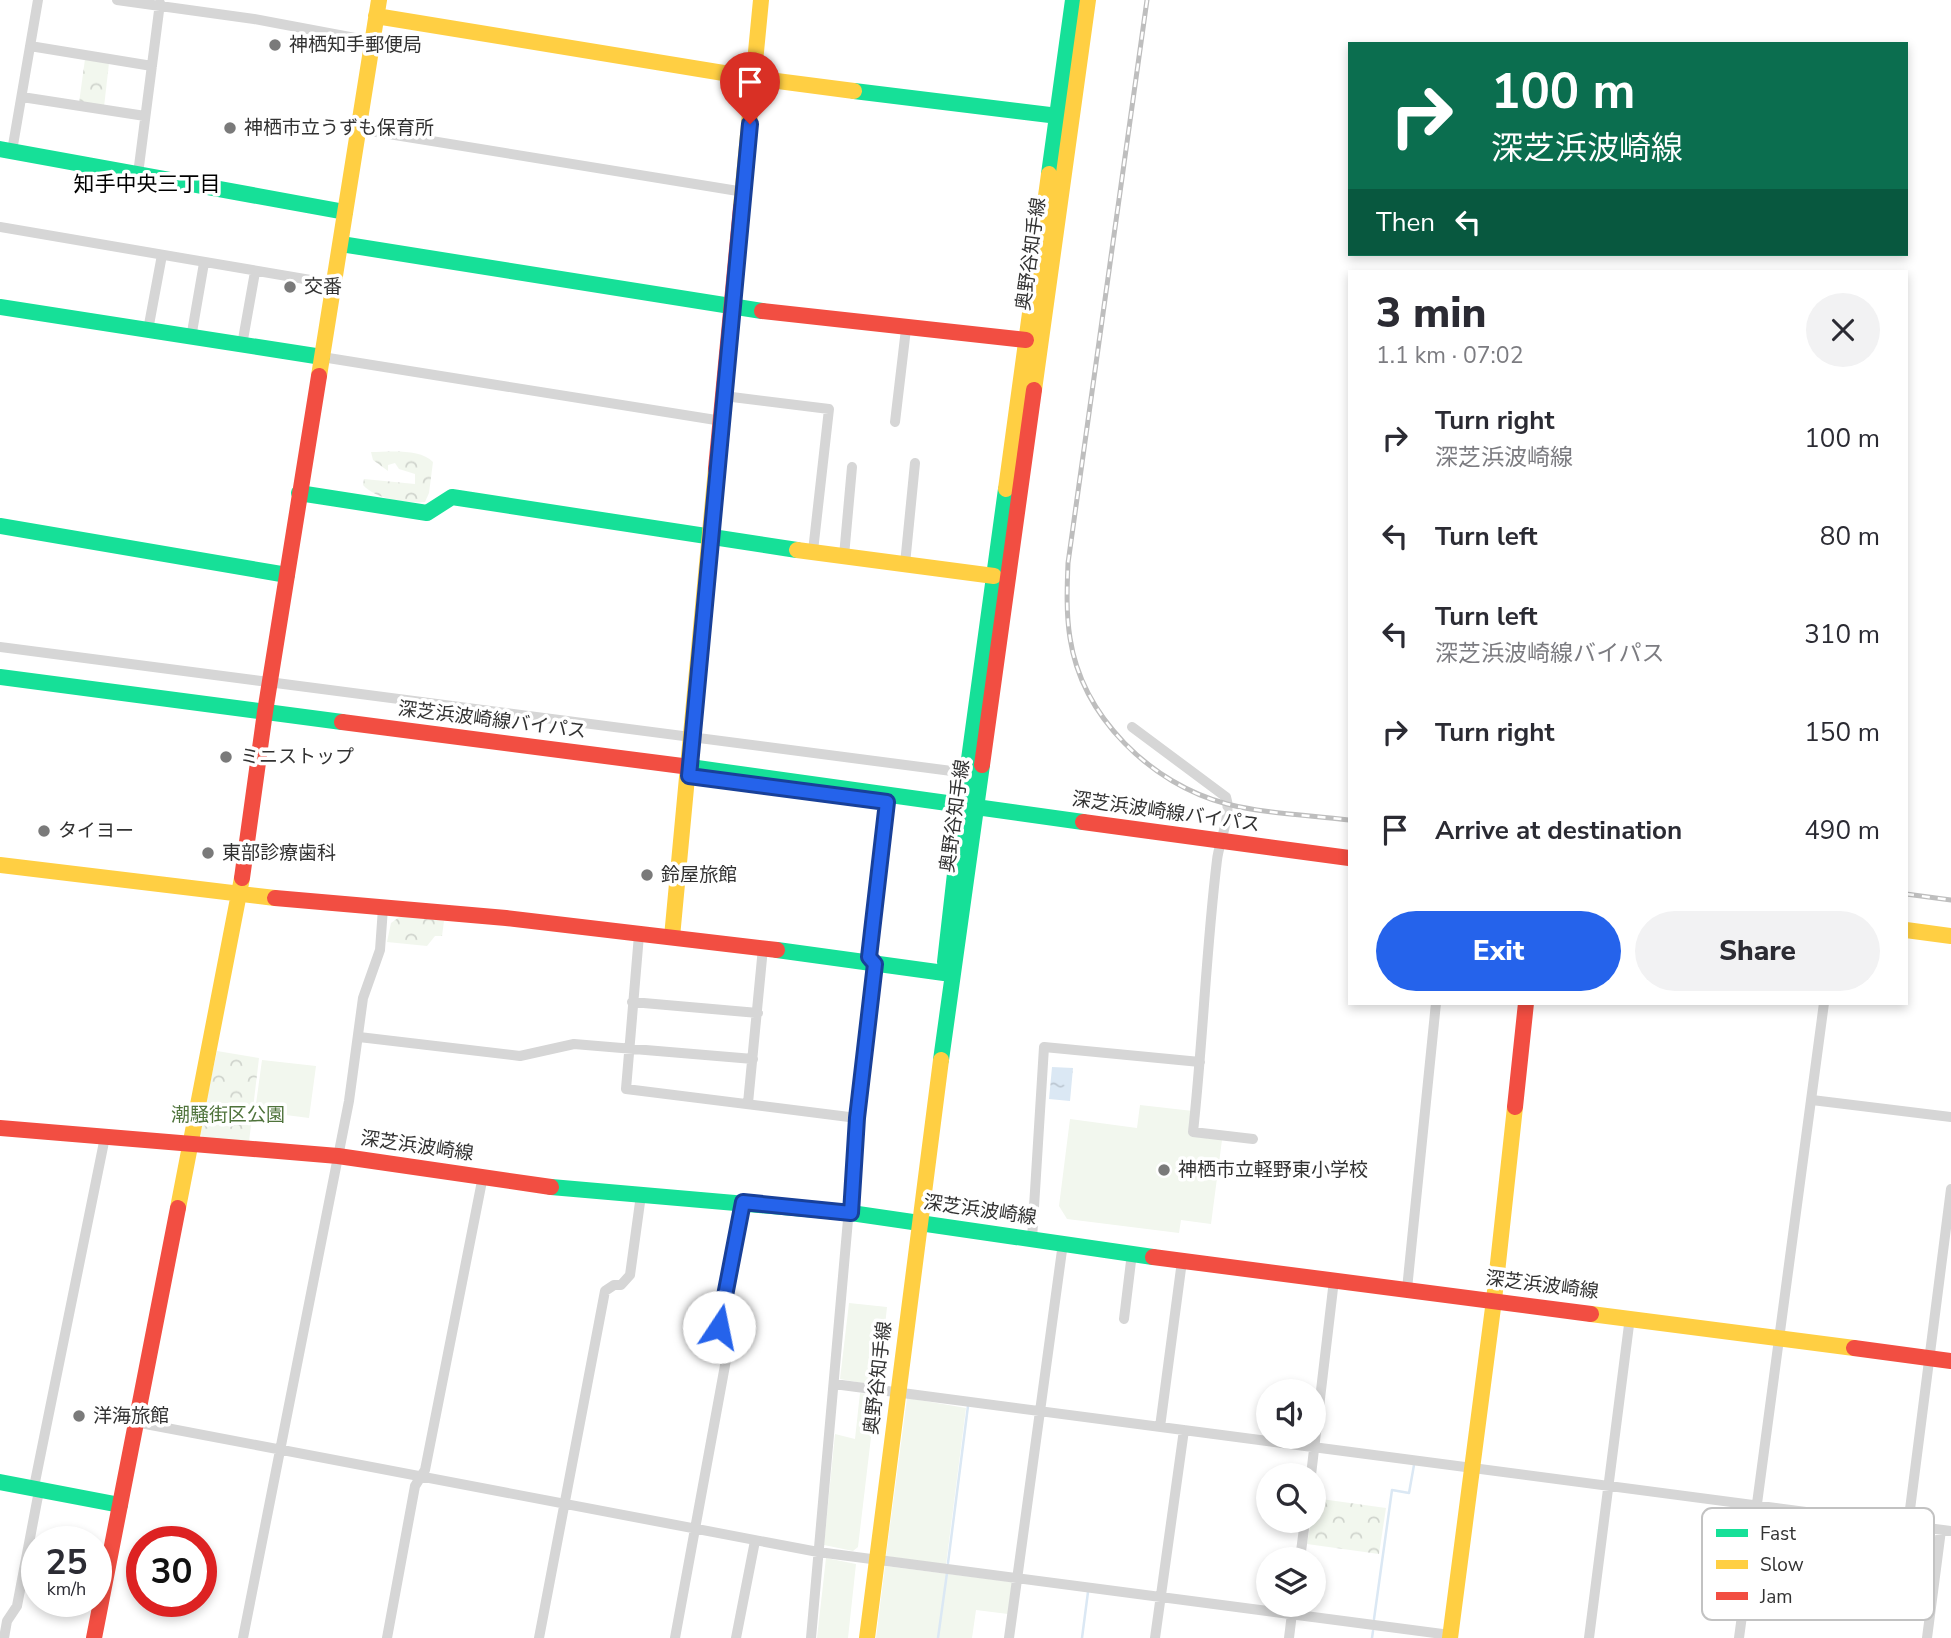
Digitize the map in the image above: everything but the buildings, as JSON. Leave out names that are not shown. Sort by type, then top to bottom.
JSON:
[{"type":"street","points":[[38,0],[22,97],[6,150],[345,212]]},
{"type":"street","points":[[117,0],[160,3],[371,41]]},
{"type":"street","points":[[672,937],[690,771],[761,0]]},
{"type":"street","name":"奥野谷知手線","points":[[856,1638],[871,1560],[967,808],[967,773],[1073,0]]},
{"type":"street","name":"奥野谷知手線","points":[[914,1222],[943,973],[1088,0]]},
{"type":"street","points":[[138,174],[160,3]]},
{"type":"street","points":[[94,1638],[240,895],[299,492],[377,8],[754,78],[1058,116]]},
{"type":"street","points":[[30,46],[152,66]]},
{"type":"street","points":[[22,97],[145,116]]},
{"type":"street","points":[[358,130],[744,192]]},
{"type":"street","points":[[0,227],[334,284]]},
{"type":"street","points":[[341,244],[732,308],[1026,340]]},
{"type":"street","points":[[148,330],[162,255]]},
{"type":"street","points":[[191,338],[204,263]]},
{"type":"street","points":[[242,345],[255,272]]},
{"type":"street","points":[[0,307],[722,421]]},
{"type":"street","points":[[895,422],[906,329]]},
{"type":"street","points":[[724,396],[829,409],[813,551]]},
{"type":"street","points":[[905,564],[915,463]]},
{"type":"street","points":[[844,556],[852,467]]},
{"type":"street","points":[[299,492],[427,513],[452,497],[710,538],[994,576]]},
{"type":"street","points":[[0,526],[288,575]]},
{"type":"street","points":[[0,647],[271,680],[967,773]]},
{"type":"street","name":"深芝浜波崎線バイパス","points":[[0,677],[265,717]]},
{"type":"street","name":"深芝浜波崎線バイパス","points":[[0,687],[265,717],[1348,858]]},
{"type":"street","points":[[1132,727],[1226,797],[1229,804],[1219,841],[1193,1132],[1253,1139]]},
{"type":"street","name":"深芝浜波崎線バイパス","points":[[690,771],[887,802],[967,808]]},
{"type":"street","points":[[811,1638],[851,1213],[857,1118],[875,964],[869,957],[887,802]]},
{"type":"street","points":[[0,865],[240,895],[506,918],[672,937],[943,973]]},
{"type":"street","points":[[243,1638],[338,1156],[359,1037],[363,998],[380,950],[383,908]]},
{"type":"street","points":[[1908,930],[1951,936]]},
{"type":"street","points":[[639,935],[626,1089],[748,1102],[857,1118]]},
{"type":"street","points":[[748,1102],[763,948]]},
{"type":"street","points":[[632,1002],[758,1013]]},
{"type":"street","points":[[1407,1289],[1436,1005]]},
{"type":"street","points":[[1326,1615],[1450,1636],[1494,1300],[1526,1005]]},
{"type":"street","points":[[1755,1508],[1780,1339],[1824,1005]]},
{"type":"street","points":[[359,1037],[520,1056],[574,1044],[628,1046],[753,1059]]},
{"type":"street","points":[[1032,1239],[1044,1047],[1200,1062]]},
{"type":"street","points":[[1812,1100],[1951,1117]]},
{"type":"street","name":"深芝浜波崎線","points":[[0,1128],[338,1156],[583,1192],[743,1202],[851,1213],[1182,1261],[1630,1317],[1951,1361]]},
{"type":"street","points":[[4,1638],[7,1621],[17,1606],[38,1496],[37,1470],[105,1137]]},
{"type":"street","points":[[387,1638],[415,1486],[425,1470],[483,1176]]},
{"type":"street","points":[[1910,1508],[1951,1189]]},
{"type":"street","points":[[539,1638],[605,1291],[614,1285],[621,1285],[630,1275],[641,1195]]},
{"type":"street","points":[[674,1638],[728,1349],[719,1327],[743,1202]]},
{"type":"street","points":[[1009,1638],[1063,1243]]},
{"type":"street","points":[[1124,1319],[1132,1253]]},
{"type":"street","points":[[1160,1427],[1182,1261]]},
{"type":"street","points":[[1323,1379],[1334,1280]]},
{"type":"street","points":[[1589,1638],[1630,1317]]},
{"type":"street","points":[[834,1384],[1256,1439]]},
{"type":"street","points":[[135,1422],[818,1552],[1161,1597],[1256,1606]]},
{"type":"street","points":[[1156,1638],[1184,1430]]},
{"type":"street","points":[[1326,1448],[1784,1508]]},
{"type":"street","points":[[0,1482],[120,1505]]},
{"type":"street","points":[[1934,1599],[1946,1531]]},
{"type":"street","points":[[736,1638],[755,1541]]},
{"type":"street","name":"奥野谷知手線","points":[[867,1638],[871,1560]]},
{"type":"street","points":[[1289,1638],[1292,1617]]},
{"type":"street","points":[[1739,1638],[1741,1620]]},
{"type":"street","points":[[1927,1638],[1930,1620]]},
{"type":"green space","points":[[85,59],[109,63],[104,107],[79,103]]},
{"type":"green space","points":[[371,452],[412,453],[433,462],[429,493],[425,502],[392,500],[363,485],[364,479],[415,484],[415,474],[399,469],[395,463],[388,465],[388,471],[373,460]]},
{"type":"green space","points":[[402,915],[444,921],[442,936],[435,936],[427,946],[387,942],[391,923]]},
{"type":"green space","name":"潮騒街区公園","points":[[217,1051],[259,1058],[249,1142],[206,1139],[199,1134]]},
{"type":"green space","points":[[262,1060],[316,1066],[309,1118],[255,1111]]},
{"type":"green space","points":[[1140,1105],[1193,1111],[1190,1136],[1222,1140],[1211,1224],[1181,1220],[1179,1233],[1067,1219],[1059,1206],[1070,1119],[1137,1128]]},
{"type":"green space","points":[[849,1303],[887,1307],[879,1383],[874,1385],[840,1379]]},
{"type":"green space","points":[[860,1393],[876,1395],[858,1547],[853,1551],[824,1545],[835,1434],[855,1439]]},
{"type":"green space","points":[[907,1398],[966,1408],[946,1565],[886,1556]]},
{"type":"green space","points":[[1326,1500],[1386,1508],[1379,1554],[1307,1544],[1309,1533],[1326,1533]]},
{"type":"green space","points":[[826,1558],[856,1564],[848,1638],[817,1638]]},
{"type":"green space","points":[[885,1566],[1012,1582],[1008,1614],[976,1610],[972,1638],[876,1638]]},
{"type":"water","points":[[1052,1067],[1073,1068],[1070,1101],[1049,1099]]},
{"type":"waterway","points":[[948,1563],[968,1406]]},
{"type":"waterway","points":[[1374,1619],[1392,1490],[1409,1493],[1414,1465]]},
{"type":"waterway","points":[[938,1638],[947,1573]]},
{"type":"waterway","points":[[1082,1638],[1088,1592]]},
{"type":"waterway","points":[[1372,1638],[1373,1631]]},
{"type":"railway","points":[[1147,0],[1068,563],[1068,619],[1077,667],[1105,720],[1124,743],[1147,764],[1172,781],[1227,804],[1348,820]]},
{"type":"railway","points":[[1908,894],[1951,900]]},
{"type":"traffic: fast","points":[[1049,174],[1073,0]]},
{"type":"traffic: fast","points":[[854,91],[1058,116]]},
{"type":"traffic: fast","points":[[0,149],[345,212]]},
{"type":"traffic: fast","points":[[341,244],[762,311]]},
{"type":"traffic: fast","points":[[0,307],[322,357]]},
{"type":"traffic: fast","points":[[945,962],[963,803],[1006,489]]},
{"type":"traffic: fast","points":[[299,493],[427,513],[452,497],[797,550]]},
{"type":"traffic: fast","points":[[0,526],[287,575]]},
{"type":"traffic: fast","points":[[0,677],[342,722]]},
{"type":"traffic: fast","points":[[941,1060],[982,765]]},
{"type":"traffic: fast","points":[[690,767],[1083,822]]},
{"type":"traffic: fast","points":[[777,950],[944,973]]},
{"type":"traffic: fast","points":[[551,1187],[851,1213],[1153,1257]]},
{"type":"traffic: fast","points":[[0,1482],[120,1505]]},
{"type":"traffic: slow","points":[[319,376],[379,0]]},
{"type":"traffic: slow","points":[[741,207],[761,0]]},
{"type":"traffic: slow","points":[[1034,390],[1088,0]]},
{"type":"traffic: slow","points":[[376,16],[754,78],[854,91]]},
{"type":"traffic: slow","points":[[1006,489],[1049,174]]},
{"type":"traffic: slow","points":[[672,937],[716,469]]},
{"type":"traffic: slow","points":[[797,550],[994,576]]},
{"type":"traffic: slow","points":[[0,865],[275,898]]},
{"type":"traffic: slow","points":[[178,1208],[242,878]]},
{"type":"traffic: slow","points":[[1908,930],[1951,936]]},
{"type":"traffic: slow","points":[[867,1638],[941,1060]]},
{"type":"traffic: slow","points":[[1450,1638],[1494,1300],[1515,1107]]},
{"type":"traffic: slow","points":[[1591,1314],[1854,1348]]},
{"type":"traffic: jam","points":[[716,469],[741,207]]},
{"type":"traffic: jam","points":[[762,311],[1026,340]]},
{"type":"traffic: jam","points":[[242,878],[265,712],[319,376]]},
{"type":"traffic: jam","points":[[982,765],[1034,390]]},
{"type":"traffic: jam","points":[[342,722],[690,767]]},
{"type":"traffic: jam","points":[[1083,822],[1348,858]]},
{"type":"traffic: jam","points":[[275,898],[506,918],[777,950]]},
{"type":"traffic: jam","points":[[1515,1107],[1526,1005]]},
{"type":"traffic: jam","points":[[0,1128],[338,1156],[551,1187]]},
{"type":"traffic: jam","points":[[94,1638],[178,1208]]},
{"type":"traffic: jam","points":[[1153,1257],[1591,1314]]},
{"type":"traffic: jam","points":[[1854,1348],[1951,1361]]},
{"type":"place","name":"神栖知手郵便局","points":[[275,45]]},
{"type":"place","name":"神栖市立うずも保育所","points":[[230,128]]},
{"type":"place","name":"交番","points":[[290,287]]},
{"type":"place","name":"ミニストップ","points":[[226,757]]},
{"type":"place","name":"タイヨー","points":[[44,831]]},
{"type":"place","name":"東部診療歯科","points":[[208,853]]},
{"type":"place","name":"鈴屋旅館","points":[[647,875]]},
{"type":"place","name":"神栖市立軽野東小学校","points":[[1164,1170]]},
{"type":"place","name":"洋海旅館","points":[[79,1416]]},
{"type":"district","name":"知手中央三丁目","points":[[147,184]]},
{"type":"route","points":[[719,1327],[743,1202],[851,1213],[857,1118],[875,964],[869,957],[887,802],[689,776],[750,124]]}]
